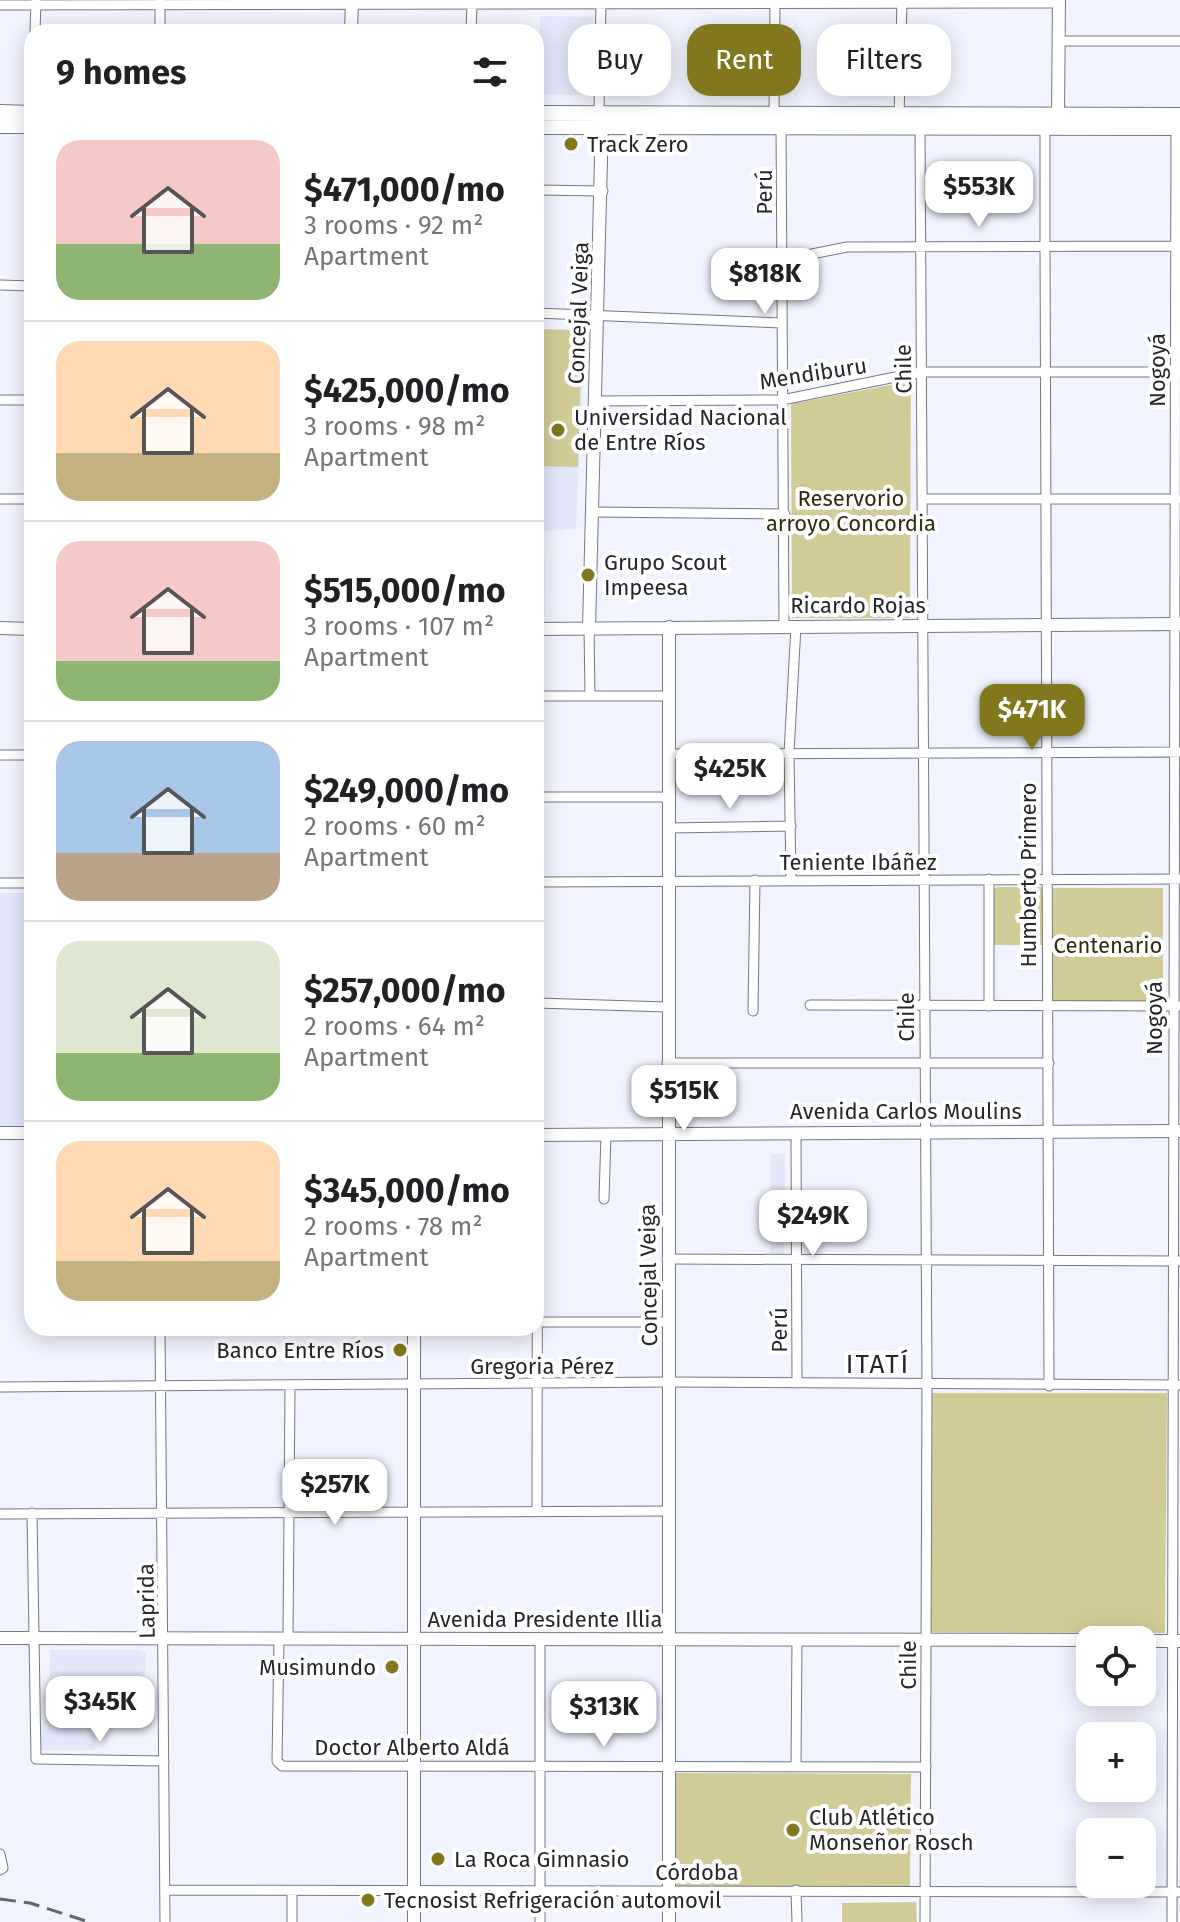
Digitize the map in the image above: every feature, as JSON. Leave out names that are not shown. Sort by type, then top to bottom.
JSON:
[{"type":"main road","points":[[0,112],[24,113]]},
{"type":"main road","points":[[544,114],[602,119],[921,119],[1058,113],[1178,121]]},
{"type":"main road","points":[[544,126],[602,119]]},
{"type":"main road","points":[[921,119],[1048,126],[1178,121]]},
{"type":"main road","points":[[0,126],[24,126]]},
{"type":"street","points":[[899,119],[902,2]]},
{"type":"street","points":[[0,5],[1059,2],[1058,113],[1048,126]]},
{"type":"street","points":[[35,24],[36,3]]},
{"type":"street","points":[[160,3],[160,24]]},
{"type":"street","points":[[471,24],[472,3]]},
{"type":"street","name":"Perú","points":[[775,3],[782,260],[782,400],[790,626],[791,880]]},
{"type":"street","points":[[351,24],[352,4]]},
{"type":"street","name":"Concejal Veiga","points":[[589,628],[603,191],[601,4]]},
{"type":"street","points":[[1059,41],[1180,41]]},
{"type":"street","name":"Chile","points":[[921,119],[927,1384],[925,1922]]},
{"type":"street","name":"Nogoyá","points":[[1172,1922],[1176,1892],[1178,121]]},
{"type":"street","name":"Humberto Primero","points":[[1048,126],[1045,132],[1045,245],[1049,1386]]},
{"type":"street","points":[[544,190],[603,191]]},
{"type":"street","points":[[782,260],[847,247],[1177,246]]},
{"type":"street","points":[[0,285],[24,286]]},
{"type":"street","points":[[544,313],[782,323]]},
{"type":"street","name":"Mendiburu","points":[[595,401],[782,400],[920,372],[1177,372]]},
{"type":"street","points":[[0,400],[24,400]]},
{"type":"street","points":[[0,499],[24,499]]},
{"type":"street","points":[[923,499],[1177,499]]},
{"type":"street","points":[[593,512],[785,514]]},
{"type":"street","name":"Ricardo Rojas","points":[[544,629],[1177,624]]},
{"type":"street","name":"Concejal Veiga","points":[[669,627],[666,1134],[669,1922]]},
{"type":"street","points":[[0,628],[24,629]]},
{"type":"street","points":[[589,628],[590,696]]},
{"type":"street","points":[[544,696],[669,696]]},
{"type":"street","points":[[669,754],[1177,752]]},
{"type":"street","points":[[0,755],[24,755]]},
{"type":"street","points":[[544,797],[669,797]]},
{"type":"street","points":[[669,828],[791,826]]},
{"type":"street","points":[[989,879],[989,1006]]},
{"type":"street","name":"Teniente Ibáñez","points":[[544,882],[1176,879]]},
{"type":"street","points":[[753,1011],[755,880]]},
{"type":"street","points":[[0,883],[24,883]]},
{"type":"street","points":[[544,1003],[668,1007]]},
{"type":"street","points":[[810,1005],[1176,1006]]},
{"type":"street","points":[[667,1063],[1049,1063]]},
{"type":"street","name":"Avenida Carlos Moulins","points":[[544,1135],[1176,1131]]},
{"type":"street","name":"Perú","points":[[796,1132],[797,1383]]},
{"type":"street","points":[[0,1133],[24,1133]]},
{"type":"street","points":[[604,1199],[606,1134]]},
{"type":"street","points":[[667,1259],[1176,1261]]},
{"type":"street","points":[[544,1322],[668,1322]]},
{"type":"street","name":"Laprida","points":[[160,1336],[165,1638],[165,1922]]},
{"type":"street","points":[[414,1336],[414,1922]]},
{"type":"street","points":[[537,1336],[537,1510]]},
{"type":"street","name":"Gregoria Pérez","points":[[0,1387],[669,1382],[1176,1385]]},
{"type":"street","points":[[283,1639],[290,1511],[290,1386]]},
{"type":"street","points":[[0,1514],[669,1511]]},
{"type":"street","points":[[32,1513],[36,1759],[164,1761]]},
{"type":"street","name":"Avenida Presidente Illia","points":[[0,1638],[1076,1640]]},
{"type":"street","name":"Doctor Alberto Aldá","points":[[283,1639],[277,1761],[282,1766],[926,1767]]},
{"type":"street","points":[[540,1639],[540,1922]]},
{"type":"street","points":[[796,1766],[797,1639]]},
{"type":"street","points":[[0,1854],[2,1869]]},
{"type":"street","name":"Córdoba","points":[[165,1890],[1176,1892]]},
{"type":"street","points":[[796,1890],[797,1922]]},
{"type":"street","points":[[292,1891],[292,1922]]},
{"type":"shaded area","points":[[540,16],[593,17],[593,24],[568,24],[568,95],[544,94],[544,24],[540,24]]},
{"type":"shaded area","name":"Universidad Nacional de Entre Ríos","points":[[544,330],[585,331],[576,529],[544,531]]},
{"type":"shaded area","name":"Universidad Nacional de Entre Ríos","points":[[544,531],[545,613],[544,613]]},
{"type":"shaded area","points":[[0,893],[24,893],[24,1127],[0,1126]]},
{"type":"shaded area","points":[[771,1154],[785,1154],[784,1255],[770,1255]]},
{"type":"shaded area","points":[[50,1650],[141,1650],[146,1654],[145,1677],[96,1677],[95,1750],[41,1750],[42,1691],[50,1690]]},
{"type":"green space","points":[[544,329],[582,330],[578,467],[544,466]]},
{"type":"green space","name":"Reservorio arroyo Concordia","points":[[911,381],[910,618],[792,618],[791,404]]},
{"type":"green space","name":"Centenario","points":[[997,887],[1044,887],[1046,945],[993,945],[993,890]]},
{"type":"green space","name":"Centenario","points":[[1053,888],[1163,888],[1163,1003],[1052,1003]]},
{"type":"green space","points":[[926,1393],[1167,1393],[1165,1633],[1156,1633],[1156,1626],[1076,1626],[1076,1633],[925,1632]]},
{"type":"green space","name":"Club Atlético Monseñor Rosch","points":[[675,1773],[911,1774],[910,1888],[675,1886]]},
{"type":"green space","points":[[916,1902],[917,1922],[842,1922],[842,1903]]},
{"type":"railway","points":[[0,1899],[30,1903],[89,1922]]},
{"type":"place","name":"Track Zero","points":[[571,144]]},
{"type":"place","name":"Universidad Nacional de Entre Ríos","points":[[558,430]]},
{"type":"place","name":"Grupo Scout Impeesa","points":[[588,575]]},
{"type":"place","name":"Banco Entre Ríos","points":[[400,1350]]},
{"type":"place","name":"Musimundo","points":[[392,1667]]},
{"type":"place","name":"Club Atlético Monseñor Rosch","points":[[793,1830]]},
{"type":"place","name":"La Roca Gimnasio","points":[[438,1859]]},
{"type":"place","name":"Tecnosist Refrigeración automovil","points":[[368,1900]]},
{"type":"district","name":"ITATÍ","points":[[878,1364]]}]
